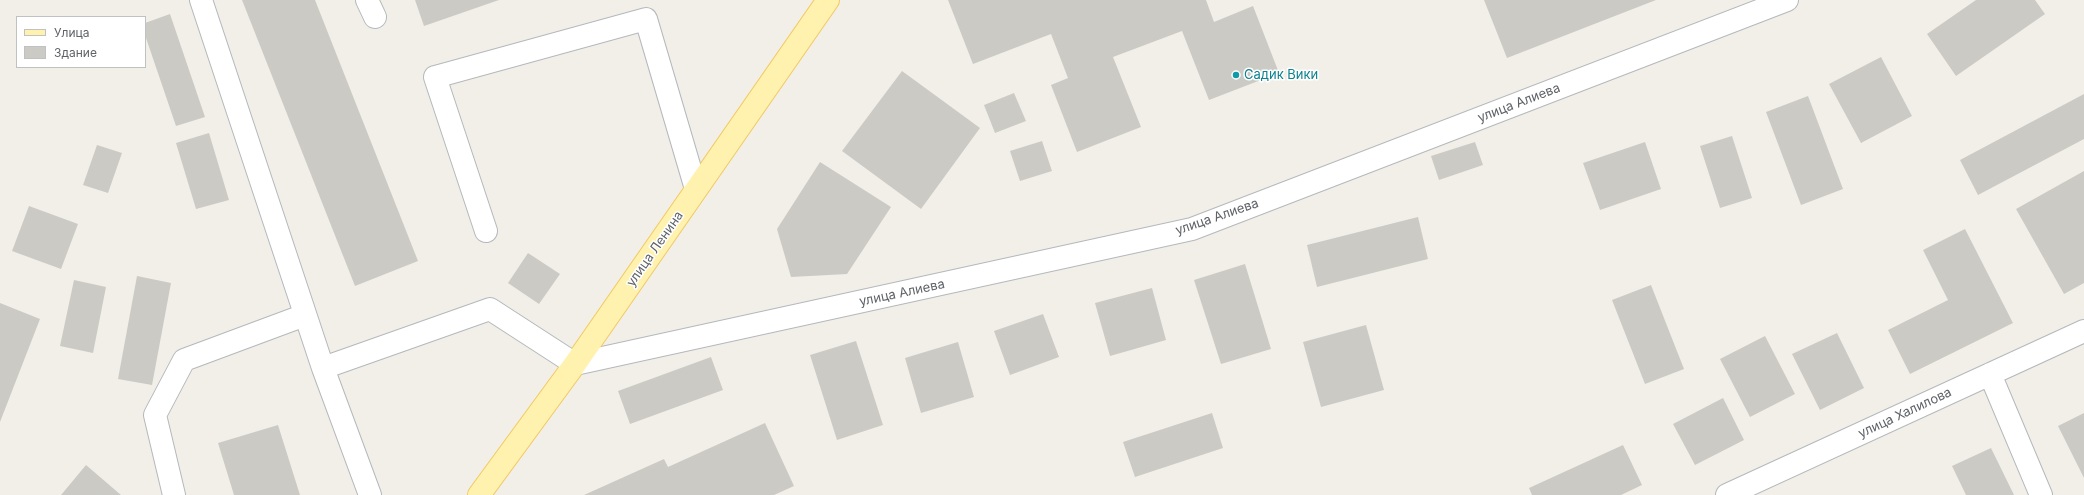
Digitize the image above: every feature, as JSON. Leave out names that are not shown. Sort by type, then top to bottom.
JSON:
[{"type":"main road","name":"улица Ленина","points":[[479,495],[575,364],[828,0]]},
{"type":"street","points":[[201,0],[323,368],[370,495]]},
{"type":"street","name":"улица Алиева","points":[[575,364],[1192,229],[1787,0]]},
{"type":"street","points":[[486,231],[435,77],[646,19],[696,189]]},
{"type":"street","points":[[323,368],[490,309],[575,364]]},
{"type":"street","points":[[174,495],[155,415],[184,360],[305,315]]},
{"type":"street","name":"улица Халилова","points":[[1727,495],[2084,331]]},
{"type":"street","points":[[1990,374],[2041,495]]},
{"type":"building","points":[[242,0],[315,0],[418,261],[355,286]]},
{"type":"building","points":[[415,0],[499,0],[424,26]]},
{"type":"building","name":"Садик Вики","points":[[948,0],[1206,0],[1214,22],[1253,6],[1279,73],[1209,100],[1182,31],[1113,57],[1141,127],[1077,152],[1051,85],[1068,78],[1051,34],[973,64]]},
{"type":"building","points":[[1484,0],[1656,0],[1507,58]]},
{"type":"building","points":[[1976,0],[2035,0],[2045,14],[1956,76],[1927,34]]},
{"type":"building","points":[[170,14],[205,117],[176,126],[146,38],[146,23]]},
{"type":"building","points":[[1881,57],[1912,116],[1861,143],[1829,84]]},
{"type":"building","points":[[902,71],[980,128],[921,209],[842,151]]},
{"type":"building","points":[[1014,93],[1026,121],[995,133],[984,105]]},
{"type":"building","points":[[2084,94],[2084,139],[1978,195],[1960,160]]},
{"type":"building","points":[[1808,96],[1843,189],[1801,205],[1766,112]]},
{"type":"building","points":[[209,133],[229,200],[196,209],[176,143]]},
{"type":"building","points":[[1732,136],[1752,198],[1720,208],[1700,146]]},
{"type":"building","points":[[1042,141],[1052,171],[1020,181],[1010,151]]},
{"type":"building","points":[[1475,142],[1483,165],[1439,180],[1431,156]]},
{"type":"building","points":[[1645,142],[1661,189],[1600,210],[1583,163]]},
{"type":"building","points":[[97,145],[122,153],[108,193],[83,185]]},
{"type":"building","points":[[820,162],[891,207],[847,274],[791,277],[777,229]]},
{"type":"building","points":[[2084,171],[2084,283],[2064,294],[2016,209]]},
{"type":"building","points":[[29,206],[78,224],[61,269],[12,251]]},
{"type":"building","points":[[1418,217],[1428,259],[1317,287],[1307,245]]},
{"type":"building","points":[[1965,229],[2013,323],[1910,374],[1888,330],[1948,300],[1923,250]]},
{"type":"building","points":[[528,253],[560,274],[539,304],[508,283]]},
{"type":"building","points":[[1245,264],[1271,349],[1221,364],[1194,280]]},
{"type":"building","points":[[137,276],[171,283],[152,385],[118,379]]},
{"type":"building","points":[[74,280],[106,287],[93,353],[60,346]]},
{"type":"building","points":[[1651,285],[1684,369],[1645,384],[1612,300]]},
{"type":"building","points":[[1152,288],[1166,340],[1110,356],[1095,303]]},
{"type":"building","points":[[0,303],[40,319],[0,422]]},
{"type":"building","points":[[1043,314],[1059,357],[1010,375],[994,331]]},
{"type":"building","points":[[1366,325],[1384,390],[1321,407],[1303,342]]},
{"type":"building","points":[[1837,333],[1864,388],[1820,410],[1792,354]]},
{"type":"building","points":[[1765,336],[1795,394],[1750,417],[1720,359]]},
{"type":"building","points":[[856,341],[883,425],[837,440],[810,355]]},
{"type":"building","points":[[958,342],[974,397],[921,413],[905,358]]},
{"type":"building","points":[[711,357],[723,390],[630,424],[618,391]]},
{"type":"building","points":[[1723,398],[1744,440],[1695,465],[1673,424]]},
{"type":"building","points":[[1212,413],[1223,448],[1135,477],[1123,442]]},
{"type":"building","points":[[2084,413],[2084,478],[2058,426]]},
{"type":"building","points":[[765,423],[794,486],[774,495],[584,495],[664,459],[668,467]]},
{"type":"building","points":[[278,425],[300,495],[234,495],[218,443]]},
{"type":"building","points":[[1623,445],[1642,485],[1621,495],[1532,495],[1529,488]]},
{"type":"building","points":[[1991,448],[2014,495],[1966,495],[1952,466]]},
{"type":"building","points":[[86,465],[121,495],[61,495]]},
{"type":"place","name":"Садик Вики","points":[[1236,75]]}]
